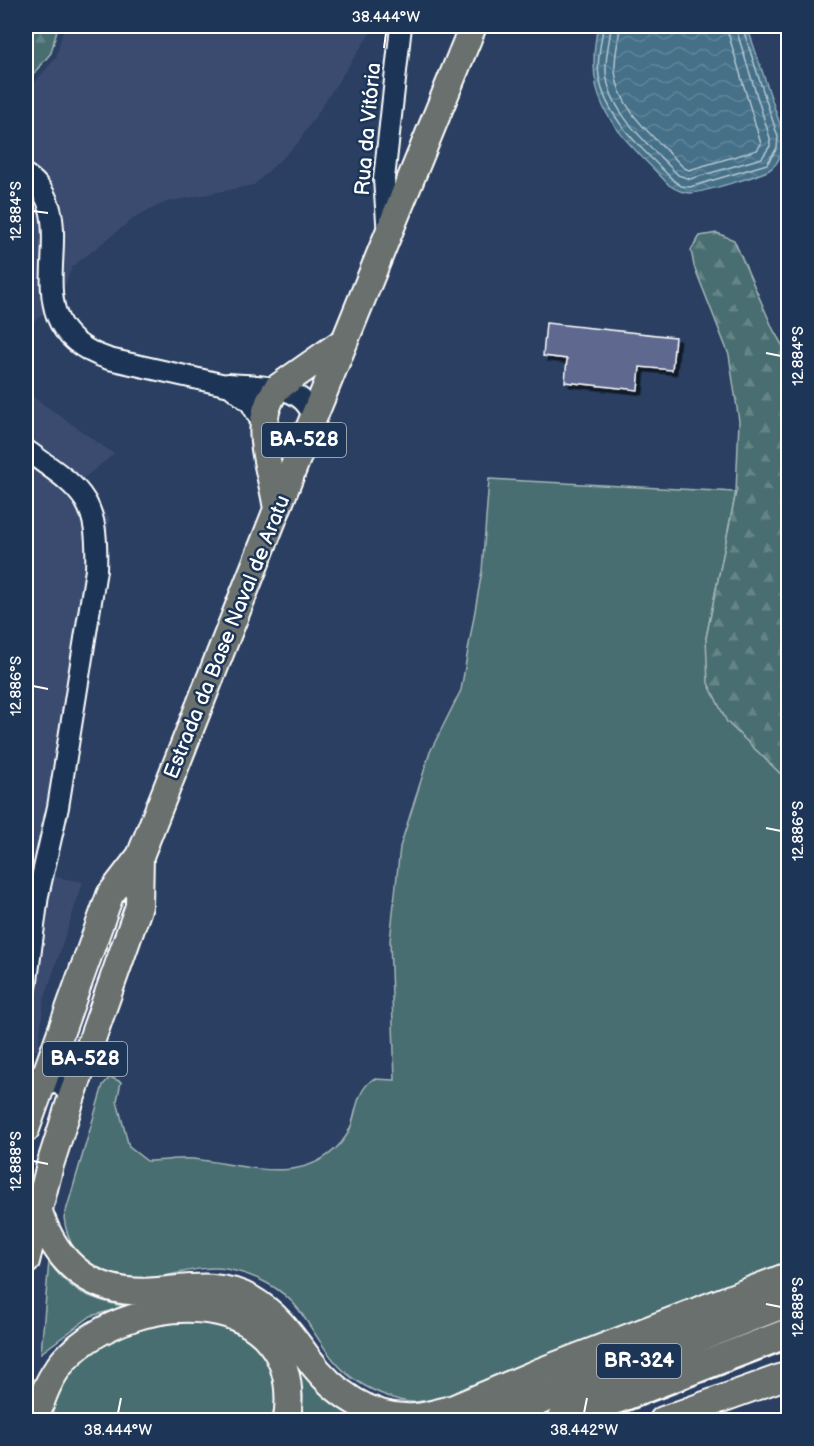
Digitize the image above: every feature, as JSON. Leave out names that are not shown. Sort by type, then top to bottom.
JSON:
[{"type":"highway","name":"BR-324","points":[[490,1420],[789,1302]]},
{"type":"highway","name":"BR-324","points":[[562,1420],[789,1333]]},
{"type":"main road","name":"Estrada da Base Naval de Aratu","points":[[26,1261],[38,1209],[72,1096],[139,906],[140,856],[308,430],[473,26]]},
{"type":"main road","points":[[277,510],[274,488],[264,458],[263,427],[270,398],[277,388],[347,339]]},
{"type":"main road","points":[[26,1128],[34,1077],[110,895],[140,856]]},
{"type":"main road","points":[[38,1209],[55,1250],[78,1273],[92,1281],[107,1287],[139,1292],[207,1286],[237,1293],[276,1317],[321,1375],[347,1396],[363,1405],[382,1414],[399,1417],[417,1417],[455,1408]]},
{"type":"main road","points":[[424,1420],[789,1276]]},
{"type":"main road","points":[[36,1420],[40,1400],[51,1378],[80,1346],[124,1322],[190,1308],[229,1314],[264,1334],[276,1347],[289,1384],[287,1420]]},
{"type":"main road","points":[[663,1420],[715,1412],[789,1375]]},
{"type":"street","name":"Rua da Vitória","points":[[388,236],[384,179],[401,26]]},
{"type":"street","points":[[26,176],[44,194],[49,209],[46,284],[51,315],[57,329],[72,343],[90,353],[230,386],[251,403],[271,442],[282,450],[297,448],[308,430],[306,401],[292,392],[277,388],[216,382]]},
{"type":"street","points":[[26,450],[79,492],[90,505],[98,539],[96,570],[58,807],[35,913],[26,988]]},
{"type":"street","points":[[34,1077],[66,1087],[72,1096]]},
{"type":"shaded area","points":[[64,26],[375,26],[297,144],[254,185],[167,202],[138,215],[72,267],[58,303],[26,327],[26,92],[56,58]]},
{"type":"shaded area","points":[[26,392],[114,454],[80,481],[110,518],[50,876],[83,882],[44,1000],[38,1051],[26,1046]]},
{"type":"green space","points":[[26,26],[58,26],[51,53],[26,83]]},
{"type":"green space","points":[[717,233],[734,240],[774,331],[788,355],[788,781],[727,722],[708,683],[706,638],[736,492],[739,421],[729,355],[694,266],[691,250],[700,236]]},
{"type":"green space","points":[[489,479],[736,492],[706,638],[770,762],[788,781],[788,1261],[463,1391],[432,1400],[409,1402],[379,1393],[350,1376],[333,1359],[299,1310],[276,1288],[246,1274],[218,1268],[145,1278],[112,1275],[85,1262],[68,1236],[64,1218],[103,1085],[110,1077],[121,1082],[117,1101],[129,1147],[147,1161],[193,1159],[271,1170],[308,1165],[325,1157],[347,1135],[366,1086],[373,1079],[395,1080],[390,941],[400,847],[430,752],[461,690],[482,571]]},
{"type":"green space","points":[[49,1261],[72,1287],[91,1297],[125,1307],[91,1316],[41,1353]]},
{"type":"green space","points":[[178,1316],[228,1326],[254,1343],[263,1353],[273,1376],[275,1404],[272,1420],[47,1420],[68,1372],[88,1350],[125,1332]]},
{"type":"green space","points":[[284,1343],[309,1378],[328,1399],[365,1420],[300,1420],[303,1395]]},
{"type":"water","points":[[598,26],[747,26],[784,136],[779,159],[773,167],[754,176],[698,192],[682,192],[669,185],[634,149],[608,116],[600,98],[595,77],[594,54]]},
{"type":"building","points":[[546,323],[675,337],[672,370],[640,367],[638,390],[565,382],[567,359],[543,356]]}]
